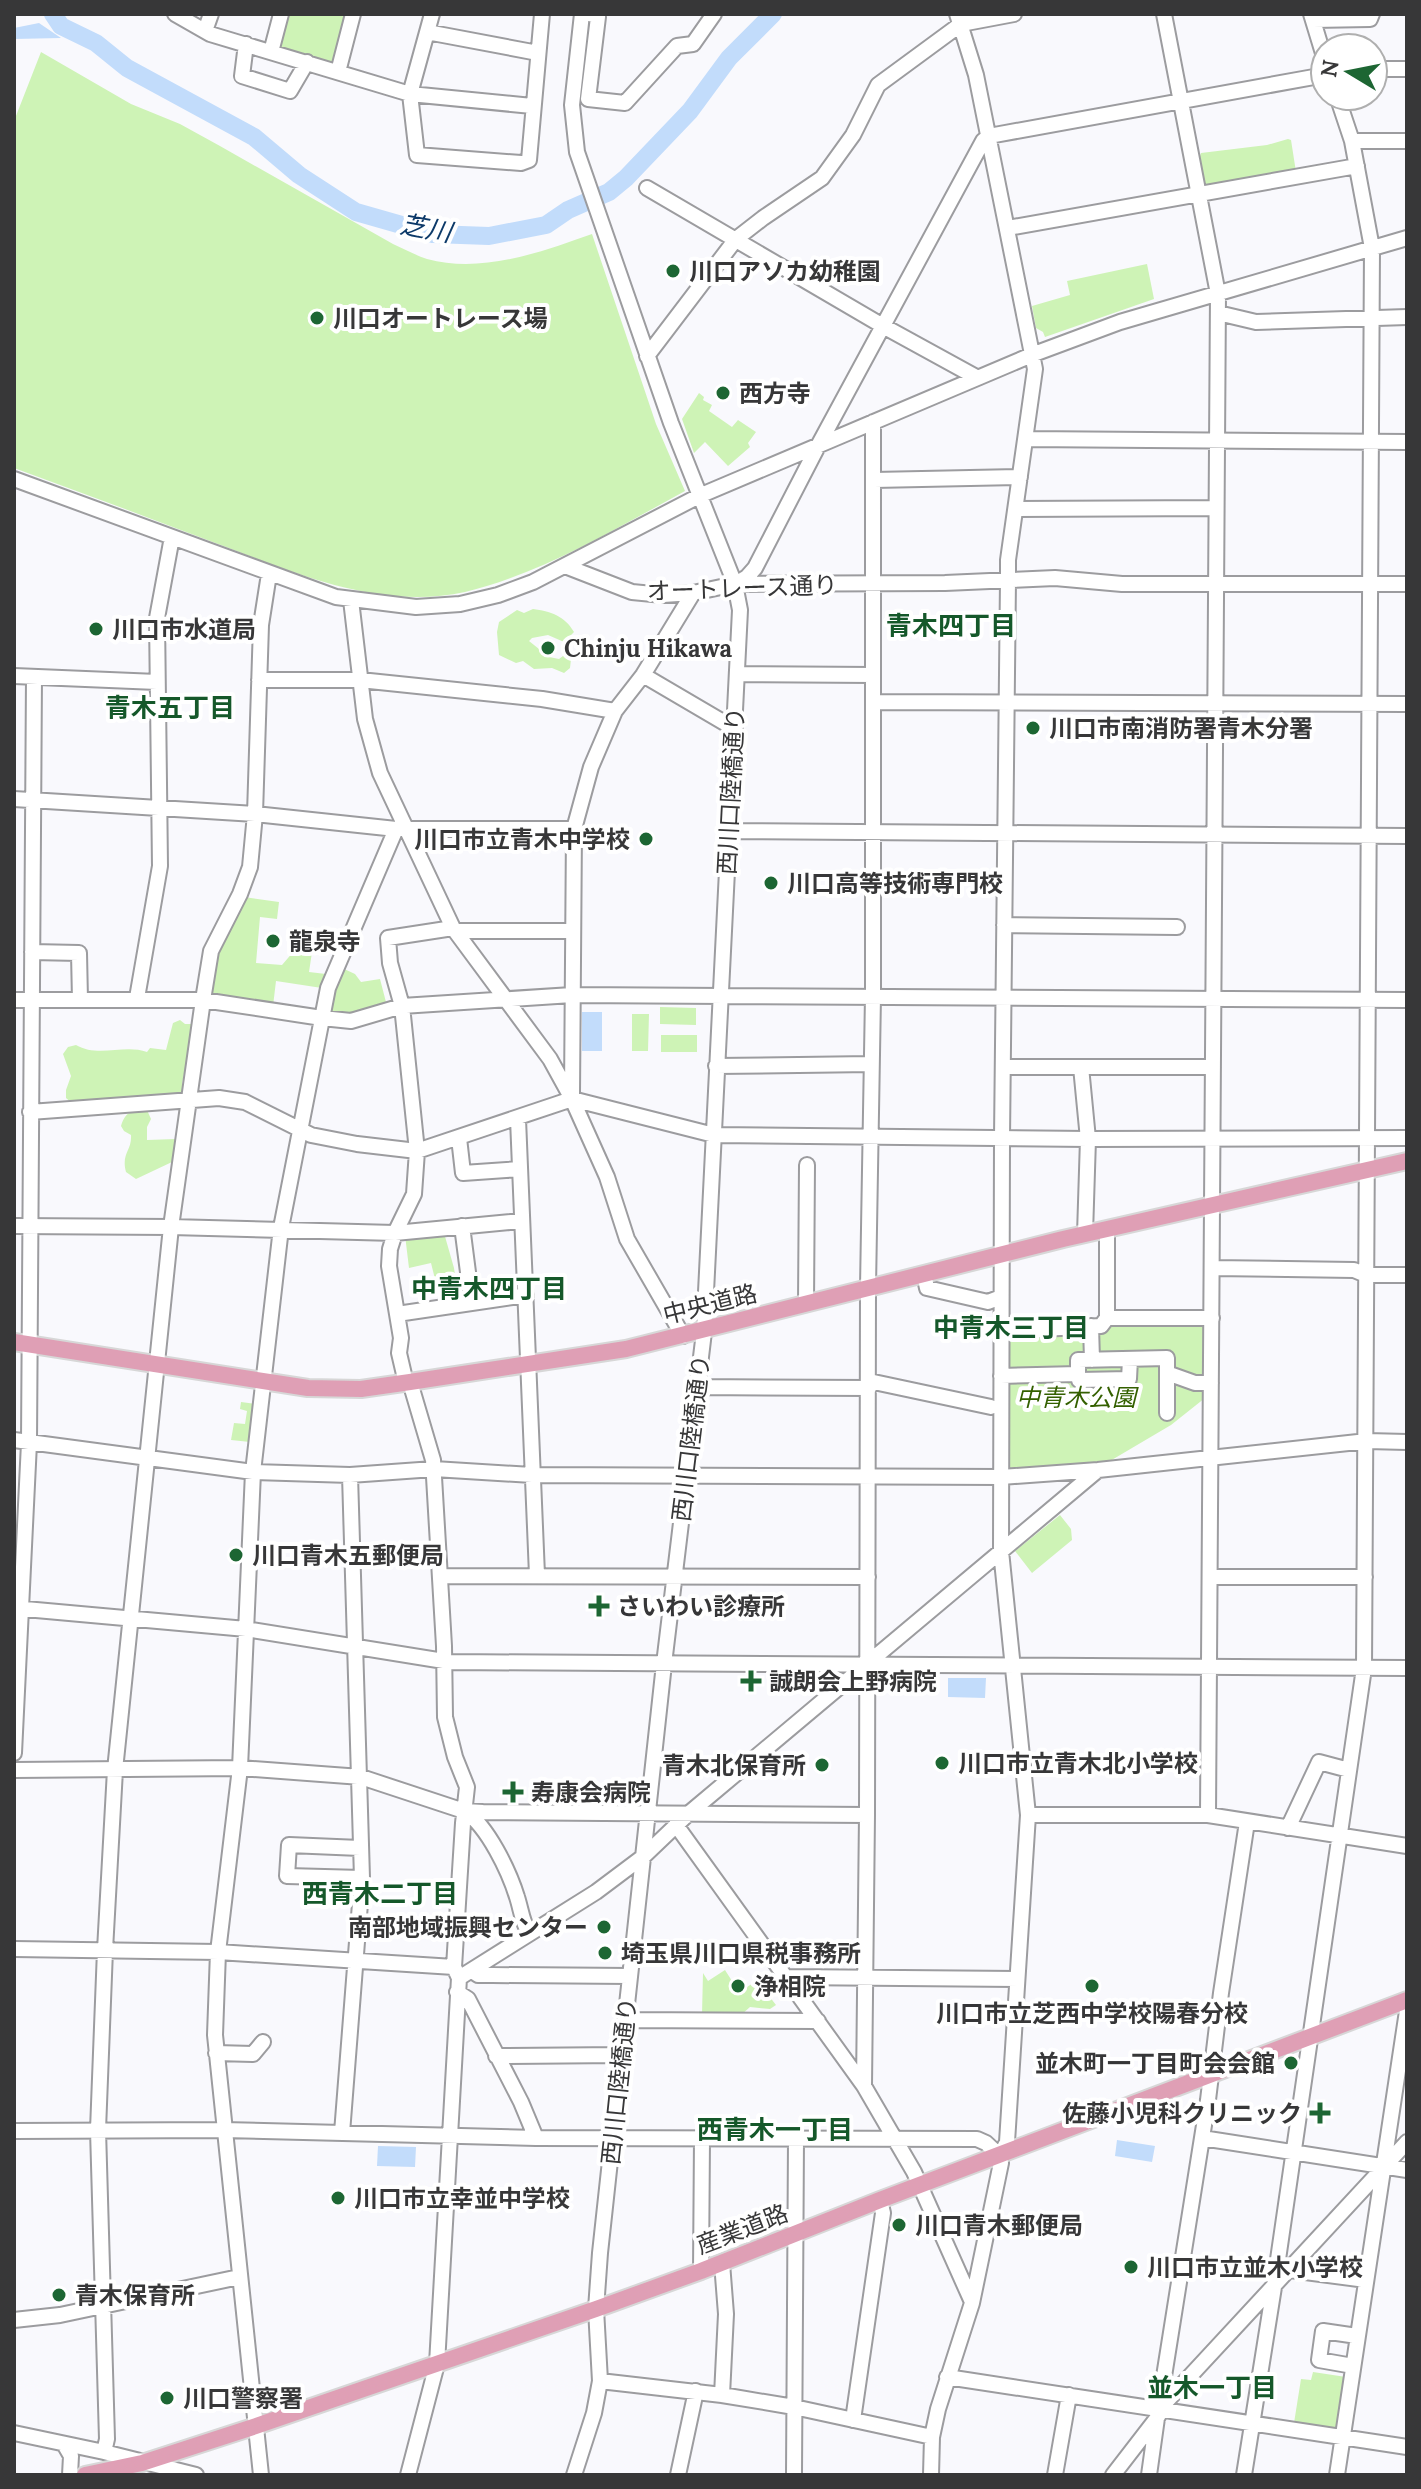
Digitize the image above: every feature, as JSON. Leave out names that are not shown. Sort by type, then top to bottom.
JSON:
[{"type":"main road","name":"中央道路","points":[[21,1343],[263,1382],[336,1389],[408,1382],[614,1352],[704,1332],[868,1287],[1085,1234],[1407,1161]]},
{"type":"main road","name":"産業道路","points":[[85,2475],[142,2463],[256,2426],[596,2309],[1407,2000]]},
{"type":"street","points":[[175,14],[205,31],[410,94],[532,106]]},
{"type":"street","points":[[205,31],[211,14]]},
{"type":"street","points":[[271,52],[281,14]]},
{"type":"street","points":[[338,72],[353,14]]},
{"type":"street","points":[[432,14],[410,94],[417,155],[521,163],[529,160],[542,14]]},
{"type":"street","name":"西川口陸橋通り","points":[[574,2475],[594,2413],[600,2381],[596,2309],[612,2138],[704,1332],[740,610],[735,584],[647,356],[577,152],[572,105],[582,14]]},
{"type":"street","points":[[590,14],[598,17],[588,99],[625,103],[677,46],[693,44],[714,14]]},
{"type":"street","points":[[647,356],[736,239],[822,178],[853,135],[878,85],[959,19],[1014,14]]},
{"type":"street","points":[[1164,14],[1218,294],[1208,1815]]},
{"type":"street","points":[[1312,17],[1370,19],[1372,14]]},
{"type":"street","points":[[931,2475],[932,2437],[947,2377],[972,2303],[1000,2156],[1007,2142],[1028,1815],[1001,1551],[1001,1297],[1008,560],[1035,369],[989,136],[973,63],[959,19]]},
{"type":"street","points":[[427,32],[538,53]]},
{"type":"street","points":[[246,44],[242,76],[290,91],[307,62]]},
{"type":"street","points":[[735,584],[755,568],[983,141],[989,136],[1309,78]]},
{"type":"street","points":[[1244,2475],[1364,1668],[1372,248],[1352,141],[1342,112]]},
{"type":"street","points":[[1352,141],[1407,141]]},
{"type":"street","points":[[1008,228],[1357,166]]},
{"type":"street","points":[[647,188],[976,377]]},
{"type":"street","points":[[14,479],[319,592],[351,600],[416,607],[460,604],[514,589],[699,496],[1034,354],[1120,322],[1407,238]]},
{"type":"street","points":[[1218,313],[1256,322],[1407,317]]},
{"type":"street","points":[[864,2086],[869,1136],[873,996],[873,422]]},
{"type":"street","points":[[1026,439],[1407,442]]},
{"type":"street","points":[[874,480],[1020,477]]},
{"type":"street","points":[[1016,509],[1215,508]]},
{"type":"street","points":[[137,998],[160,866],[158,605],[172,537]]},
{"type":"street","name":"オートレース通り","points":[[565,566],[632,592],[663,595],[693,593],[735,584],[1055,578],[1122,584],[1407,584]]},
{"type":"street","points":[[104,2452],[107,2439],[98,2130],[115,1770],[171,1227],[203,1000],[211,951],[250,867],[255,814],[261,625],[269,574]]},
{"type":"street","points":[[572,1099],[574,829],[591,767],[615,711],[643,675],[693,593]]},
{"type":"street","points":[[351,600],[365,719],[400,829],[454,929],[550,1059],[572,1099],[607,1177],[627,1239],[683,1336]]},
{"type":"street","points":[[738,674],[873,675]]},
{"type":"street","points":[[643,675],[735,729]]},
{"type":"street","points":[[14,676],[157,682]]},
{"type":"street","points":[[14,1753],[22,1442],[21,1343],[31,1225],[34,677]]},
{"type":"street","points":[[259,680],[360,680],[542,699],[615,711]]},
{"type":"street","points":[[873,702],[1407,704]]},
{"type":"street","points":[[14,799],[255,814],[400,829],[574,829]]},
{"type":"street","points":[[261,2475],[223,2130],[216,2053],[215,1994],[240,1768],[253,1472],[281,1228],[328,988],[400,829]]},
{"type":"street","points":[[729,831],[1407,836]]},
{"type":"street","points":[[1004,925],[1177,927]]},
{"type":"street","points":[[408,2475],[437,2364],[461,1977],[467,1787],[455,1757],[445,1717],[434,1469],[399,1353],[401,1338],[389,1266],[395,1233],[414,1194],[417,1151],[402,1006],[390,963],[388,938],[454,929],[572,931]]},
{"type":"street","points":[[32,952],[79,953],[80,1000]]},
{"type":"street","points":[[14,1000],[203,1000],[351,1021],[402,1006],[572,995],[1407,1000]]},
{"type":"street","points":[[716,1066],[871,1064]]},
{"type":"street","points":[[1003,1067],[1213,1067]]},
{"type":"street","points":[[1081,1067],[1088,1139],[1085,1234]]},
{"type":"street","points":[[30,1112],[219,1098],[245,1102],[311,1135],[417,1151],[572,1099],[714,1135],[1407,1138]]},
{"type":"street","points":[[518,1119],[537,1575]]},
{"type":"street","points":[[459,1138],[463,1173],[520,1169]]},
{"type":"street","points":[[806,1304],[807,1165]]},
{"type":"street","points":[[14,1226],[281,1228],[395,1233],[521,1221]]},
{"type":"street","points":[[462,1226],[472,1303]]},
{"type":"street","points":[[1001,1331],[1101,1326],[1107,1318],[1107,1229]]},
{"type":"street","points":[[1212,1268],[1354,1270],[1366,1275],[1407,1275]]},
{"type":"street","points":[[924,1274],[927,1288],[988,1302],[1001,1297]]},
{"type":"street","points":[[397,1314],[526,1295]]},
{"type":"street","points":[[1107,1318],[1212,1318]]},
{"type":"street","points":[[1091,1326],[1092,1360]]},
{"type":"street","points":[[1130,1359],[1129,1379],[1079,1380],[1078,1360],[1167,1358],[1167,1413]]},
{"type":"street","points":[[1167,1373],[1195,1383],[1211,1383]]},
{"type":"street","points":[[1001,1376],[1078,1374]]},
{"type":"street","points":[[697,1387],[869,1384],[991,1407]]},
{"type":"street","points":[[22,1442],[253,1472],[350,1475],[434,1469],[532,1475],[869,1478],[1001,1477],[1098,1470],[1367,1441],[1407,1442]]},
{"type":"street","points":[[461,1977],[596,1892],[644,1856],[688,1814],[1098,1470]]},
{"type":"street","points":[[342,2133],[362,1878],[350,1475]]},
{"type":"street","points":[[440,1576],[868,1577]]},
{"type":"street","points":[[1210,1577],[1365,1577]]},
{"type":"street","points":[[18,1608],[246,1629],[444,1662],[1407,1668]]},
{"type":"street","points":[[1288,1828],[1319,1762],[1349,1770]]},
{"type":"street","points":[[14,1770],[240,1768],[361,1777],[464,1811],[475,1818],[503,1862],[529,1933]]},
{"type":"street","points":[[464,1811],[867,1815]]},
{"type":"street","points":[[1028,1815],[1208,1815],[1407,1846]]},
{"type":"street","points":[[1149,2475],[1162,2410],[1162,2389],[1247,1822]]},
{"type":"street","points":[[676,1825],[864,2086],[920,2185],[972,2303]]},
{"type":"street","points":[[360,1848],[289,1845],[287,1876],[362,1878]]},
{"type":"street","points":[[14,1949],[218,1952],[356,1961],[461,1977],[630,1976]]},
{"type":"street","points":[[461,1977],[468,1999],[536,2138]]},
{"type":"street","points":[[787,1977],[1017,1979]]},
{"type":"street","points":[[1337,2475],[1407,2011]]},
{"type":"street","points":[[625,2020],[818,2021]]},
{"type":"street","points":[[216,2053],[253,2054],[263,2042]]},
{"type":"street","points":[[496,2056],[621,2055]]},
{"type":"street","points":[[14,2131],[223,2130],[536,2138],[980,2140],[1000,2156]]},
{"type":"street","points":[[1202,2138],[1407,2170]]},
{"type":"street","points":[[701,2271],[702,2139]]},
{"type":"street","points":[[794,2475],[796,2139]]},
{"type":"street","points":[[1113,2475],[1162,2410],[1407,2142]]},
{"type":"street","points":[[853,2420],[883,2213],[880,2200]]},
{"type":"street","points":[[722,2263],[726,2314],[722,2395]]},
{"type":"street","points":[[1290,2270],[1366,2280]]},
{"type":"street","points":[[14,2312],[14,2320],[60,2315],[239,2277]]},
{"type":"street","points":[[1353,2366],[1319,2360],[1323,2331],[1357,2336]]},
{"type":"street","points":[[947,2377],[1407,2447]]},
{"type":"street","points":[[600,2381],[696,2391],[794,2407],[932,2437]]},
{"type":"street","points":[[678,2475],[696,2391]]},
{"type":"street","points":[[1055,2475],[1069,2395]]},
{"type":"street","points":[[14,2433],[196,2475]]},
{"type":"street","points":[[64,2444],[71,2456],[70,2475]]},
{"type":"green space","points":[[285,14],[348,14],[336,62],[331,66],[279,49],[277,45]]},
{"type":"green space","name":"川口オートレース場","points":[[41,52],[131,104],[180,124],[393,244],[427,259],[469,264],[511,259],[592,234],[656,424],[685,491],[578,549],[522,574],[465,592],[431,597],[397,596],[363,592],[297,574],[14,468],[14,121]]},
{"type":"green space","points":[[1291,140],[1296,172],[1202,187],[1201,153],[1267,145]]},
{"type":"green space","points":[[1147,264],[1154,299],[1045,337],[1036,328],[1032,306],[1070,295],[1067,281]]},
{"type":"green space","points":[[699,393],[703,400],[712,405],[709,411],[732,427],[738,420],[756,432],[748,443],[750,447],[728,466],[705,442],[694,453],[682,419]]},
{"type":"green space","points":[[533,609],[556,615],[574,632],[564,642],[548,635],[529,641],[549,657],[571,659],[570,668],[564,673],[552,668],[534,669],[523,661],[516,663],[499,655],[499,622],[517,610],[524,613]]},
{"type":"green space","points":[[244,897],[279,902],[277,919],[260,917],[256,963],[282,965],[294,951],[312,952],[309,972],[326,974],[322,988],[276,981],[273,1006],[211,996],[217,949]]},
{"type":"green space","points":[[342,968],[355,974],[361,982],[380,979],[387,1006],[346,1017],[331,1015],[329,1011]]},
{"type":"green space","points":[[660,1007],[696,1008],[696,1025],[660,1024]]},
{"type":"green space","points":[[632,1014],[649,1014],[648,1051],[632,1051]]},
{"type":"green space","points":[[180,1020],[193,1027],[183,1091],[167,1097],[109,1101],[105,1098],[94,1102],[90,1099],[73,1104],[66,1098],[71,1076],[63,1054],[68,1047],[76,1045],[102,1051],[166,1050],[173,1023]]},
{"type":"green space","points":[[661,1035],[697,1035],[697,1052],[661,1052]]},
{"type":"green space","points":[[147,1110],[151,1119],[147,1127],[147,1140],[176,1139],[172,1162],[136,1179],[126,1172],[125,1160],[131,1135],[121,1126],[130,1112]]},
{"type":"green space","points":[[444,1233],[459,1302],[450,1304],[448,1290],[438,1291],[431,1263],[409,1268],[405,1235]]},
{"type":"green space","name":"中青木公園","points":[[1112,1322],[1207,1324],[1205,1398],[1171,1425],[1110,1461],[1008,1469],[1009,1337]]},
{"type":"green space","points":[[241,1402],[256,1404],[250,1442],[231,1440],[234,1423],[245,1424],[247,1411],[240,1409]]},
{"type":"green space","points":[[1060,1515],[1071,1529],[1072,1540],[1032,1573],[1015,1551]]},
{"type":"green space","name":"浄相院","points":[[725,1970],[739,1992],[774,1970],[781,1980],[766,1992],[776,2005],[770,2009],[750,2007],[741,2015],[702,2014],[703,1973],[708,1981]]},
{"type":"green space","points":[[1313,2372],[1346,2377],[1338,2430],[1294,2423],[1301,2379],[1311,2380]]},
{"type":"water","points":[[39,23],[61,38],[14,39],[14,28]]},
{"type":"water","points":[[582,1012],[602,1012],[602,1051],[582,1051]]},
{"type":"water","points":[[948,1678],[986,1678],[985,1698],[948,1697]]},
{"type":"water","points":[[1117,2140],[1155,2146],[1152,2162],[1115,2156]]},
{"type":"water","points":[[378,2146],[416,2147],[415,2167],[377,2166]]},
{"type":"waterway","name":"芝川","points":[[53,14],[61,26],[96,43],[127,68],[254,137],[299,175],[356,212],[433,234],[489,236],[546,225],[568,210],[609,192],[690,111],[729,58],[773,14]]},
{"type":"place","name":"川口アソカ幼稚園","points":[[673,271]]},
{"type":"place","name":"川口オートレース場","points":[[317,318]]},
{"type":"place","name":"西方寺","points":[[723,393]]},
{"type":"place","name":"川口市水道局","points":[[96,629]]},
{"type":"place","name":"Chinju Hikawa","points":[[548,648]]},
{"type":"place","name":"川口市南消防署青木分署","points":[[1033,728]]},
{"type":"place","name":"川口市立青木中学校","points":[[646,839]]},
{"type":"place","name":"川口高等技術専門校","points":[[771,883]]},
{"type":"place","name":"龍泉寺","points":[[273,941]]},
{"type":"place","name":"川口青木五郵便局","points":[[236,1555]]},
{"type":"place","name":"さいわい診療所","points":[[599,1606]]},
{"type":"place","name":"誠朗会上野病院","points":[[751,1681]]},
{"type":"place","name":"川口市立青木北小学校","points":[[942,1763]]},
{"type":"place","name":"青木北保育所","points":[[822,1765]]},
{"type":"place","name":"寿康会病院","points":[[513,1792]]},
{"type":"place","name":"南部地域振興センター","points":[[604,1927]]},
{"type":"place","name":"埼玉県川口県税事務所","points":[[605,1953]]},
{"type":"place","name":"浄相院","points":[[738,1986]]},
{"type":"place","name":"川口市立芝西中学校陽春分校","points":[[1092,1986]]},
{"type":"place","name":"並木町一丁目町会会館","points":[[1291,2063]]},
{"type":"place","name":"佐藤小児科クリニック","points":[[1320,2113]]},
{"type":"place","name":"川口市立幸並中学校","points":[[338,2198]]},
{"type":"place","name":"川口青木郵便局","points":[[899,2225]]},
{"type":"place","name":"川口市立並木小学校","points":[[1131,2267]]},
{"type":"place","name":"青木保育所","points":[[59,2295]]},
{"type":"place","name":"川口警察署","points":[[167,2398]]},
{"type":"district","name":"青木四丁目","points":[[951,625]]},
{"type":"district","name":"青木五丁目","points":[[170,707]]},
{"type":"district","name":"中青木四丁目","points":[[489,1288]]},
{"type":"district","name":"中青木三丁目","points":[[1011,1327]]},
{"type":"district","name":"西青木二丁目","points":[[380,1893]]},
{"type":"district","name":"西青木一丁目","points":[[775,2129]]},
{"type":"district","name":"並木一丁目","points":[[1212,2387]]}]
